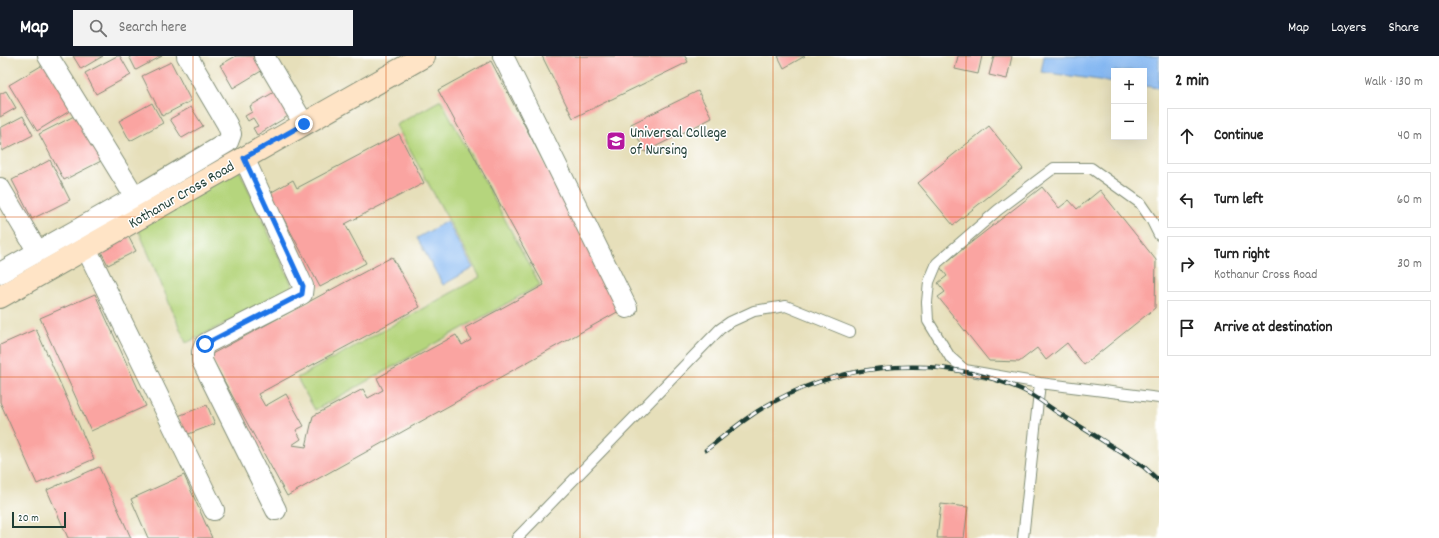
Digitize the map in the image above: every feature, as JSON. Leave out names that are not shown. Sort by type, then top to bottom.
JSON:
[{"type":"street","points":[[48,56],[135,197]]},
{"type":"street","points":[[0,273],[135,197],[228,142],[231,134],[227,124],[187,56]]},
{"type":"street","points":[[264,56],[304,124]]},
{"type":"street","points":[[503,56],[627,308]]},
{"type":"street","name":"Kothanur Cross Road","points":[[0,297],[304,124],[414,58]]},
{"type":"street","points":[[244,158],[303,286],[302,294],[205,344],[202,352],[202,361],[276,510]]},
{"type":"street","points":[[0,188],[38,252]]},
{"type":"street","points":[[86,248],[214,510]]},
{"type":"lane","points":[[1159,235],[1151,218],[1140,203],[1091,168],[1054,168],[998,210],[937,263],[929,282],[928,321],[950,357],[965,370],[1040,383],[1159,398]]},
{"type":"lane","points":[[517,538],[720,329],[730,322],[754,311],[786,306],[850,332]]},
{"type":"lane","points":[[1024,538],[1040,383]]},
{"type":"green space","points":[[441,100],[540,285],[315,410],[297,378],[480,277],[396,125]]},
{"type":"green space","points":[[239,169],[294,289],[186,343],[136,224]]},
{"type":"water","points":[[1044,56],[1159,56],[1159,88],[1147,86],[1147,68],[1111,68],[1111,82],[1041,72]]},
{"type":"water","points":[[447,221],[473,268],[443,285],[417,238]]},
{"type":"building","points":[[73,56],[103,56],[81,69]]},
{"type":"building","points":[[117,56],[120,56],[131,75],[96,94],[85,73]]},
{"type":"building","points":[[129,56],[162,56],[136,70]]},
{"type":"building","points":[[236,56],[261,56],[268,67],[233,88],[220,65]]},
{"type":"building","points":[[542,56],[685,56],[688,62],[573,118]]},
{"type":"building","points":[[778,56],[805,56],[784,68]]},
{"type":"building","points":[[958,56],[982,56],[978,74],[955,69]]},
{"type":"building","points":[[994,56],[1012,56],[1007,79],[989,75]]},
{"type":"building","points":[[491,61],[621,310],[287,496],[210,355],[392,257],[420,307],[258,394],[265,406],[286,394],[304,426],[296,430],[301,439],[292,445],[306,447],[313,416],[363,389],[368,398],[383,390],[377,378],[456,335],[462,345],[471,340],[465,328],[544,285],[438,90]]},
{"type":"building","points":[[171,62],[191,101],[162,116],[142,76]]},
{"type":"building","points":[[46,63],[73,109],[37,131],[9,85]]},
{"type":"building","points":[[6,91],[16,108],[0,117],[0,94]]},
{"type":"building","points":[[276,91],[290,115],[257,135],[253,128],[258,126],[253,118],[248,121],[245,116],[252,112],[250,106]]},
{"type":"building","points":[[698,91],[712,118],[645,152],[631,124]]},
{"type":"building","points":[[152,103],[163,123],[130,141],[119,121]]},
{"type":"building","points":[[191,107],[203,126],[182,138],[170,119]]},
{"type":"building","points":[[80,113],[105,159],[64,180],[39,134]]},
{"type":"building","points":[[23,116],[33,135],[2,151],[0,128]]},
{"type":"building","points":[[989,126],[1023,169],[953,225],[918,183]]},
{"type":"building","points":[[399,134],[424,183],[345,224],[366,263],[320,287],[270,193],[293,180],[297,188]]},
{"type":"building","points":[[50,160],[70,200],[32,219],[12,180]]},
{"type":"building","points":[[1042,187],[1059,208],[1069,200],[1077,209],[1100,190],[1156,260],[1155,308],[1084,365],[1067,343],[1046,360],[1037,348],[1019,362],[989,361],[938,297],[945,292],[938,283],[947,276],[940,267]]},
{"type":"building","points":[[125,230],[136,251],[108,265],[97,244]]},
{"type":"building","points":[[95,294],[146,406],[91,431],[40,318]]},
{"type":"building","points":[[36,329],[94,459],[37,484],[0,402],[0,345]]},
{"type":"building","points":[[207,405],[215,424],[186,435],[178,416]]},
{"type":"building","points":[[99,467],[131,538],[68,538],[47,490]]},
{"type":"building","points":[[184,475],[212,538],[148,538],[131,499]]},
{"type":"building","points":[[941,504],[968,507],[964,538],[937,538]]},
{"type":"railway","points":[[706,450],[739,424],[775,401],[833,377],[895,367],[927,367],[958,370],[988,377],[1023,390],[1144,467],[1159,481]]},
{"type":"place","name":"Universal College of Nursing","points":[[616,141]]},
{"type":"route","points":[[205,344],[302,294],[303,286],[244,158],[304,124]]}]
